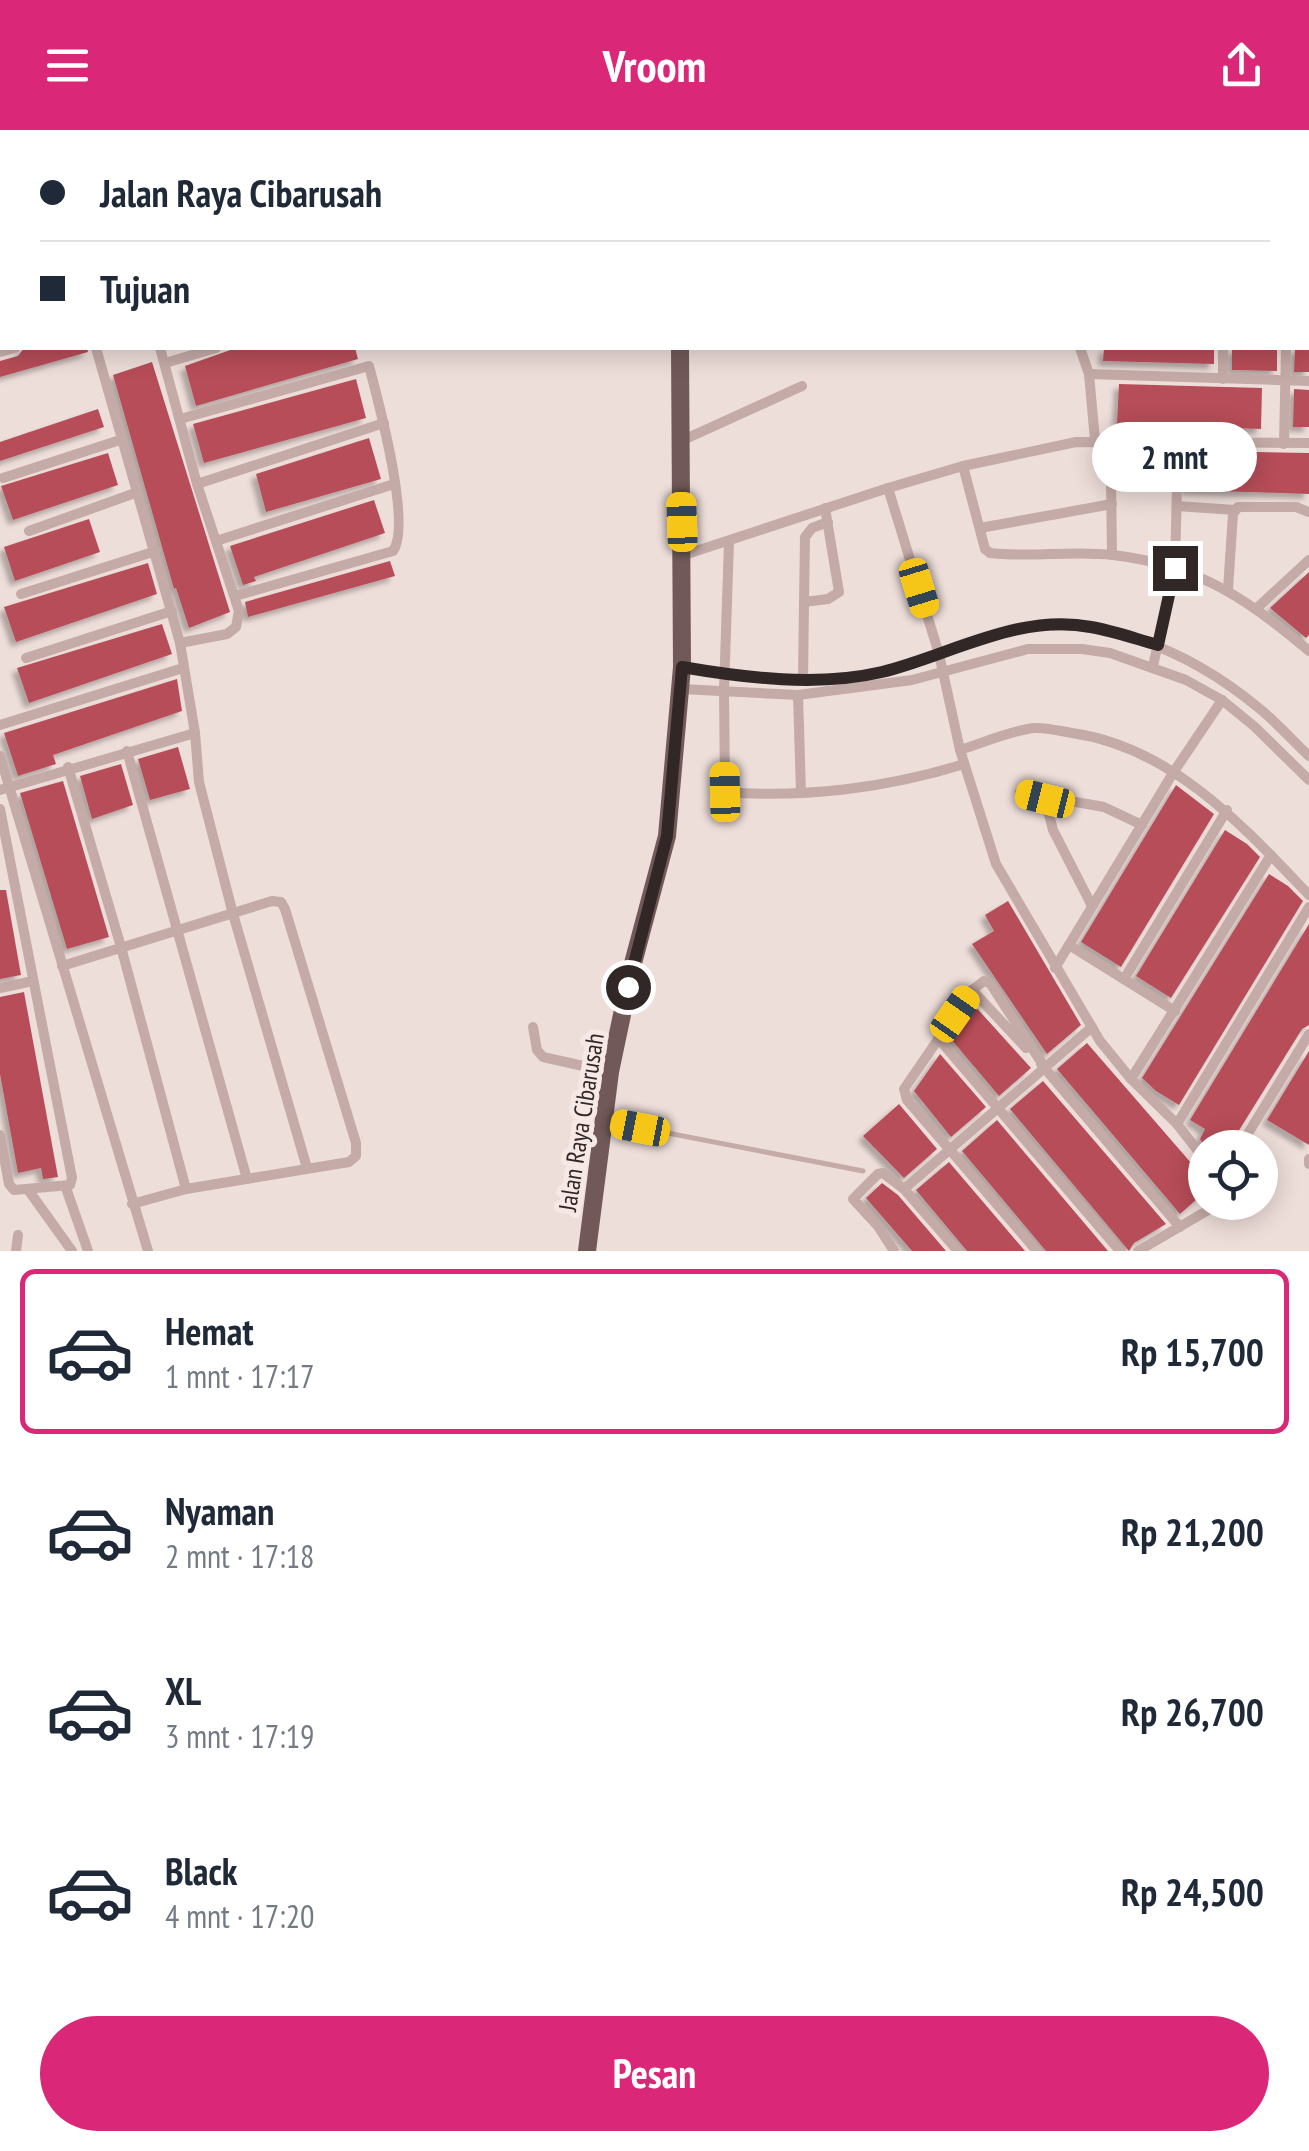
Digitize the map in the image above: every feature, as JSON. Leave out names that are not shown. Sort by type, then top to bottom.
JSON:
[{"type":"main road","name":"Jalan Raya Cibarusah","points":[[587,1251],[610,1072],[632,967],[667,836],[682,689],[680,350]]},
{"type":"street","points":[[97,350],[180,642],[199,782],[307,1168]]},
{"type":"street","points":[[161,350],[197,484],[239,612],[236,627],[227,634],[180,642]]},
{"type":"street","points":[[165,363],[209,350]]},
{"type":"street","points":[[1081,350],[1089,374],[1095,440]]},
{"type":"street","points":[[1223,379],[1224,350]]},
{"type":"street","points":[[1284,444],[1286,350]]},
{"type":"street","points":[[180,419],[369,366],[394,484],[400,536],[394,551],[235,596]]},
{"type":"street","points":[[1089,374],[1309,380]]},
{"type":"street","points":[[681,441],[802,386]]},
{"type":"street","points":[[197,484],[384,423]]},
{"type":"street","points":[[3,478],[122,439]]},
{"type":"street","points":[[684,555],[964,466],[1095,440],[1309,443]]},
{"type":"street","points":[[1152,666],[1175,568],[1178,443]]},
{"type":"street","points":[[964,466],[990,553],[1112,555],[1175,568],[1228,589],[1308,649]]},
{"type":"street","points":[[1111,479],[1112,555]]},
{"type":"street","points":[[216,541],[394,484]]},
{"type":"street","points":[[888,488],[939,654],[960,750],[996,864],[1092,1028],[1131,1079],[1188,1138]]},
{"type":"street","points":[[29,531],[138,492]]},
{"type":"street","points":[[980,528],[1112,504]]},
{"type":"street","points":[[1176,506],[1235,510],[1248,505],[1296,507],[1309,512]]},
{"type":"street","points":[[804,602],[828,599],[839,592],[826,508]]},
{"type":"street","points":[[1228,589],[1235,510]]},
{"type":"street","points":[[803,679],[805,537],[812,528],[828,522]]},
{"type":"street","points":[[729,542],[725,792],[801,794],[932,774],[964,764]]},
{"type":"street","points":[[21,594],[156,551]]},
{"type":"street","points":[[1257,608],[1309,560]]},
{"type":"street","points":[[26,658],[172,611]]},
{"type":"street","points":[[682,667],[803,679],[879,672],[1001,633],[1060,625],[1090,626],[1158,645],[1228,685],[1307,752]]},
{"type":"street","points":[[682,689],[798,695],[883,685],[1000,655],[1041,649],[1110,653],[1152,666],[1222,700],[1309,780]]},
{"type":"street","points":[[0,725],[183,668]]},
{"type":"street","points":[[798,695],[801,794]]},
{"type":"street","points":[[1055,968],[1222,700]]},
{"type":"street","points":[[960,750],[1035,728],[1098,738],[1135,752],[1227,810],[1309,895]]},
{"type":"street","points":[[5,788],[195,733]]},
{"type":"street","points":[[127,751],[247,1179]]},
{"type":"street","points":[[0,756],[5,788],[148,1251]]},
{"type":"street","points":[[68,768],[122,947],[186,1190]]},
{"type":"street","points":[[1020,792],[1104,806],[1142,824]]},
{"type":"street","points":[[1045,799],[1053,830],[1092,906]]},
{"type":"street","points":[[0,810],[72,1178],[66,1188]]},
{"type":"street","points":[[1124,979],[1227,810]]},
{"type":"street","points":[[1131,1079],[1270,855]]},
{"type":"street","points":[[62,966],[276,901],[286,909],[356,1143],[356,1156],[349,1162],[186,1190],[132,1204]]},
{"type":"street","points":[[1177,1124],[1309,907]]},
{"type":"street","points":[[1069,945],[1175,1011]]},
{"type":"street","points":[[0,988],[33,981]]},
{"type":"street","points":[[1037,1251],[904,1094],[906,1083],[972,990],[984,981],[990,983],[1045,1068]]},
{"type":"street","points":[[972,990],[1045,1068],[1180,1227]]},
{"type":"street","points":[[533,1027],[539,1055],[563,1064],[610,1072]]},
{"type":"street","points":[[904,1189],[1092,1028]]},
{"type":"street","points":[[1250,1130],[1309,1034]]},
{"type":"street","points":[[938,1038],[1120,1251]]},
{"type":"street","points":[[0,1135],[8,1184],[14,1190],[66,1188]]},
{"type":"street","points":[[894,1251],[853,1197],[878,1174],[904,1189],[958,1251]]},
{"type":"street","points":[[66,1188],[88,1251]]},
{"type":"street","points":[[29,1190],[72,1251]]},
{"type":"street","points":[[1138,1251],[1192,1220]]},
{"type":"street","points":[[16,1251],[18,1235]]},
{"type":"lane","points":[[603,1121],[863,1171]]},
{"type":"building","points":[[22,350],[88,352],[0,377],[0,361],[18,356]]},
{"type":"building","points":[[230,350],[356,350],[358,359],[196,406],[185,366]]},
{"type":"building","points":[[1104,350],[1214,350],[1214,364],[1103,361]]},
{"type":"building","points":[[1232,350],[1277,350],[1277,371],[1232,370]]},
{"type":"building","points":[[1295,350],[1309,350],[1309,372],[1294,372]]},
{"type":"building","points":[[152,362],[230,612],[189,628],[174,589],[113,375]]},
{"type":"building","points":[[356,379],[366,418],[204,463],[193,424]]},
{"type":"building","points":[[1119,384],[1262,388],[1261,429],[1117,424]]},
{"type":"building","points":[[1294,389],[1309,390],[1309,427],[1293,427]]},
{"type":"building","points":[[98,409],[104,427],[0,461],[0,442]]},
{"type":"building","points":[[369,438],[381,479],[266,512],[256,474]]},
{"type":"building","points":[[1187,451],[1309,453],[1309,494],[1186,490]]},
{"type":"building","points":[[108,453],[118,485],[13,520],[1,486]]},
{"type":"building","points":[[374,500],[385,533],[254,577],[256,581],[243,585],[230,546]]},
{"type":"building","points":[[89,519],[100,552],[15,581],[4,547]]},
{"type":"building","points":[[390,561],[395,576],[248,617],[245,602]]},
{"type":"building","points":[[148,563],[157,594],[16,642],[4,607]]},
{"type":"building","points":[[1309,572],[1309,635],[1306,638],[1270,608]]},
{"type":"building","points":[[162,624],[172,654],[29,703],[17,668]]},
{"type":"building","points":[[177,679],[182,711],[53,755],[56,764],[18,776],[4,733]]},
{"type":"building","points":[[178,747],[190,789],[150,800],[138,759]]},
{"type":"building","points":[[121,764],[133,805],[92,819],[80,776]]},
{"type":"building","points":[[63,781],[109,937],[67,949],[20,793]]},
{"type":"building","points":[[1176,785],[1214,814],[1121,967],[1081,942]]},
{"type":"building","points":[[1225,830],[1260,857],[1171,998],[1136,976]]},
{"type":"building","points":[[1269,874],[1303,901],[1179,1105],[1142,1078]]},
{"type":"building","points":[[0,890],[6,890],[21,975],[0,979]]},
{"type":"building","points":[[1008,901],[1081,1025],[1047,1054],[972,944],[994,931],[985,915]]},
{"type":"building","points":[[1309,924],[1309,1025],[1302,1029],[1239,1130],[1204,1130],[1190,1120]]},
{"type":"building","points":[[24,992],[58,1177],[43,1179],[41,1168],[18,1173],[0,1074],[0,997]]},
{"type":"building","points":[[973,1004],[1031,1068],[999,1096],[950,1038],[961,1028],[958,1025]]},
{"type":"building","points":[[1087,1043],[1188,1159],[1188,1207],[1180,1214],[1057,1069]]},
{"type":"building","points":[[1309,1051],[1309,1145],[1267,1120]]},
{"type":"building","points":[[940,1054],[986,1107],[951,1137],[914,1091]]},
{"type":"building","points":[[1043,1081],[1166,1224],[1134,1243],[1129,1251],[1010,1109]]},
{"type":"building","points":[[899,1104],[937,1149],[904,1178],[863,1136]]},
{"type":"building","points":[[997,1120],[1108,1251],[1046,1251],[962,1151]]},
{"type":"building","points":[[949,1162],[1025,1251],[967,1251],[916,1190]]},
{"type":"building","points":[[882,1183],[898,1195],[946,1251],[912,1251],[866,1198]]},
{"type":"route","points":[[628,987],[667,836],[682,667],[803,679],[879,672],[1001,633],[1060,625],[1090,626],[1158,645],[1175,568]]}]
